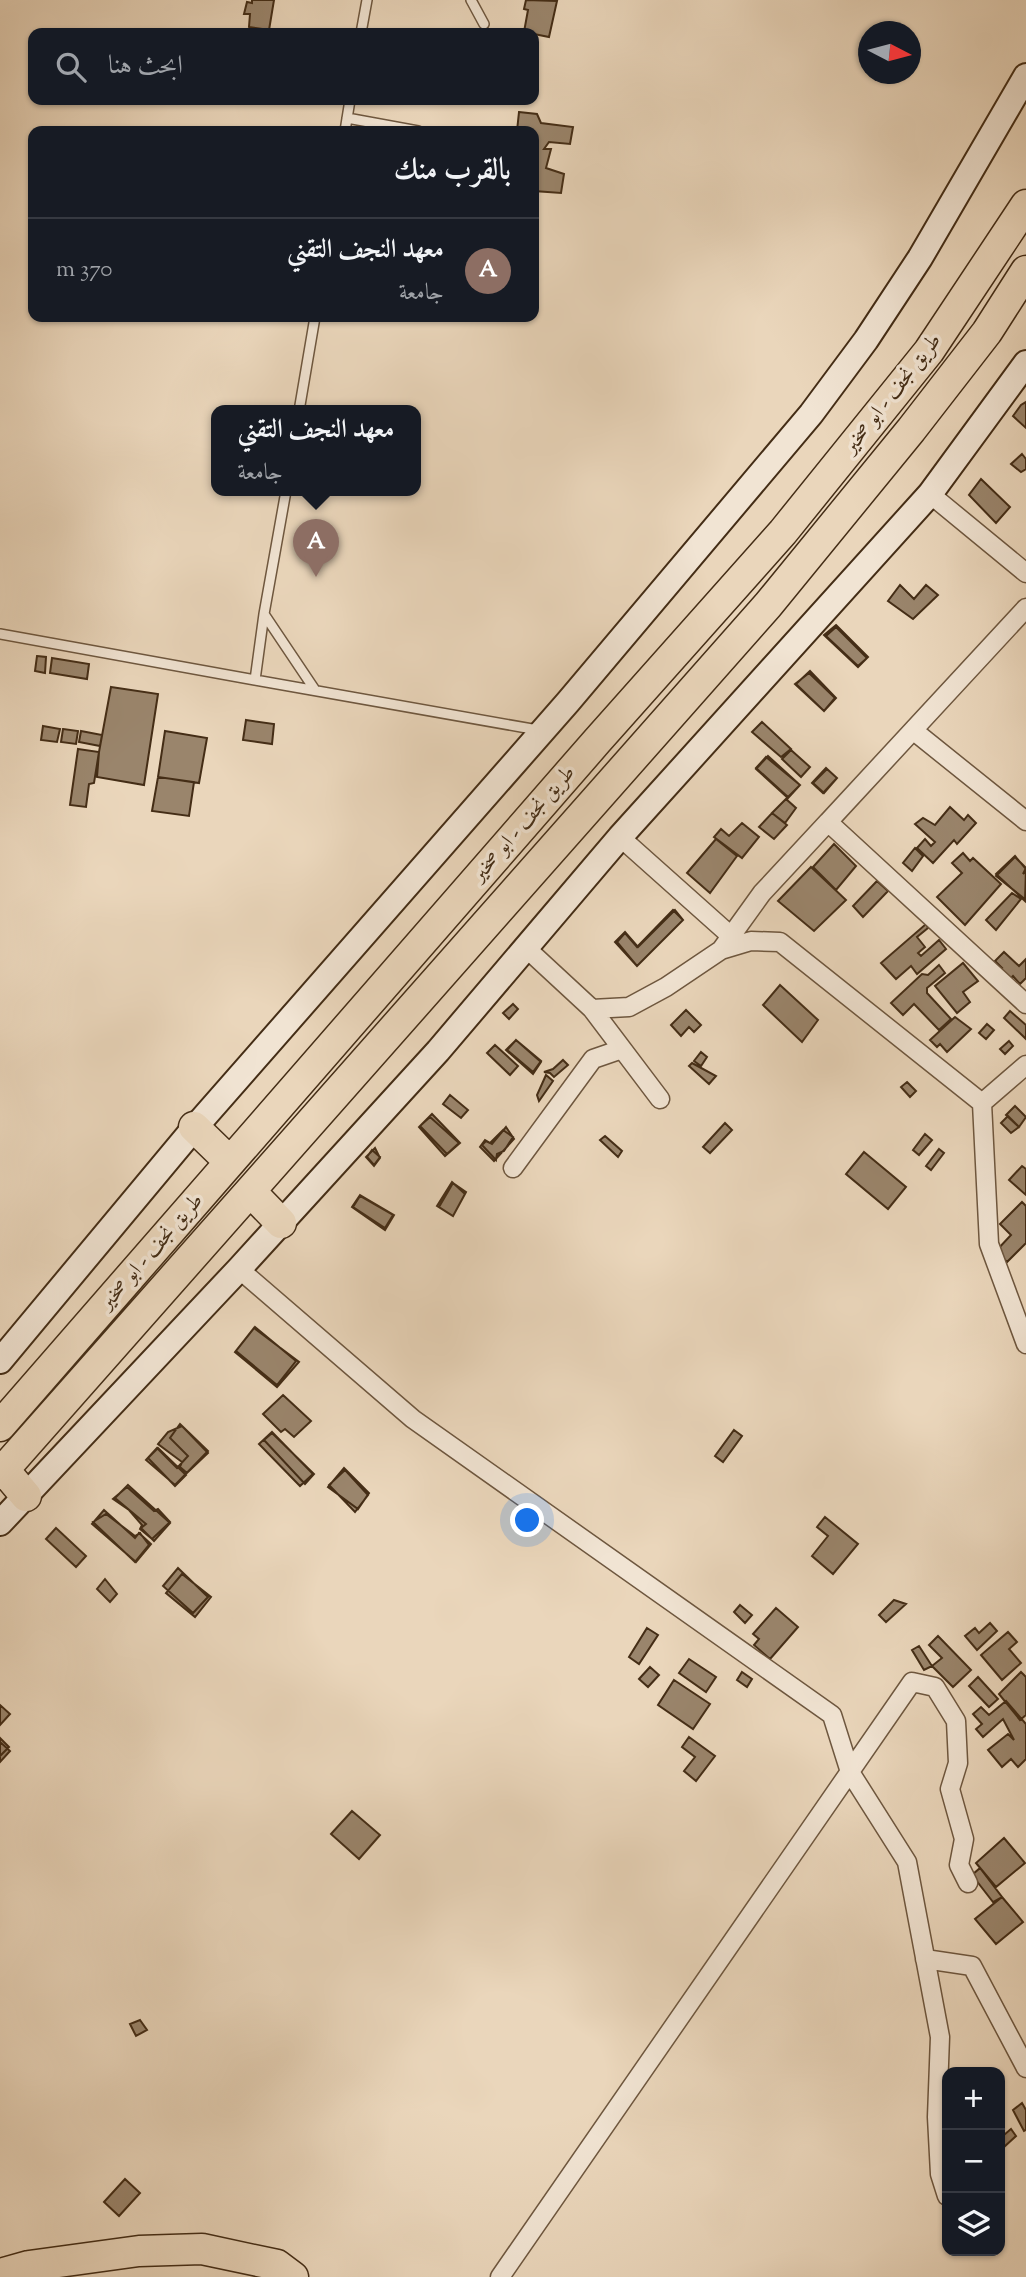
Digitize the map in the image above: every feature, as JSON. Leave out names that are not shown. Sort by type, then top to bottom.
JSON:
[{"type":"highway","name":"طريق نجف - ابو صخير","points":[[0,1426],[597,741],[783,532],[929,351],[1026,205]]},
{"type":"highway","name":"طريق نجف - ابو صخير","points":[[2,1471],[759,615],[911,430],[987,332],[1026,271]]},
{"type":"highway","points":[[887,405],[884,417],[889,427],[900,432],[911,430]]},
{"type":"highway","points":[[855,443],[866,443],[876,449],[881,460],[879,471]]},
{"type":"highway","points":[[194,1127],[230,1162]]},
{"type":"highway","points":[[251,1192],[281,1223]]},
{"type":"highway","points":[[2,1471],[26,1496]]},
{"type":"highway","points":[[0,2274],[29,2266],[139,2251],[202,2249],[277,2265],[293,2277]]},
{"type":"main road","points":[[0,1360],[194,1127],[543,731],[811,414],[858,351],[920,258],[1026,76]]},
{"type":"main road","points":[[0,1523],[239,1269],[438,1051],[620,837],[930,494],[1026,363]]},
{"type":"street","points":[[930,494],[1026,573]]},
{"type":"street","points":[[592,1009],[629,1007],[666,987],[726,943],[762,893],[1026,608]]},
{"type":"street","points":[[914,731],[1026,821]]},
{"type":"street","points":[[828,822],[1026,1004]]},
{"type":"street","points":[[620,837],[726,943],[780,942],[982,1102],[989,1244],[1026,1344]]},
{"type":"street","points":[[525,947],[592,1009],[660,1100]]},
{"type":"street","points":[[513,1168],[593,1059],[622,1049]]},
{"type":"street","points":[[982,1102],[1026,1065]]},
{"type":"street","points":[[239,1269],[413,1419],[832,1715],[850,1772],[907,1862],[940,2037],[937,2117],[940,2174],[946,2193]]},
{"type":"street","points":[[500,2277],[912,1682],[935,1687],[956,1721],[958,1763],[950,1789],[964,1839],[959,1864],[968,1883]]},
{"type":"street","points":[[925,1959],[972,1966],[1026,2068]]},
{"type":"lane","points":[[362,28],[367,0]]},
{"type":"lane","points":[[471,0],[485,24]]},
{"type":"lane","points":[[346,126],[349,105]]},
{"type":"lane","points":[[347,118],[391,126]]},
{"type":"lane","points":[[300,405],[313,322]]},
{"type":"lane","points":[[255,680],[285,496]]},
{"type":"lane","points":[[264,614],[315,690]]},
{"type":"lane","points":[[0,634],[543,731]]},
{"type":"building","points":[[252,0],[274,0],[269,28],[249,27],[250,14],[244,14],[247,2],[252,3]]},
{"type":"building","points":[[526,0],[557,1],[549,37],[539,35],[539,28],[525,28],[528,10],[524,9]]},
{"type":"building","points":[[519,112],[537,114],[541,123],[573,127],[570,144],[549,142],[544,149],[551,149],[546,168],[564,174],[561,193],[539,191],[539,126],[518,126]]},
{"type":"building","points":[[1026,402],[1026,428],[1013,416]]},
{"type":"building","points":[[1022,454],[1026,459],[1026,469],[1021,472],[1011,464]]},
{"type":"building","points":[[981,479],[1010,507],[996,523],[969,495]]},
{"type":"building","points":[[900,585],[914,599],[926,585],[938,595],[913,619],[888,601]]},
{"type":"building","points":[[836,625],[868,657],[858,667],[824,635]]},
{"type":"building","points":[[836,627],[867,658],[858,666],[826,636]]},
{"type":"building","points":[[37,656],[46,657],[45,673],[35,671]]},
{"type":"building","points":[[52,658],[89,664],[87,679],[50,673]]},
{"type":"building","points":[[810,671],[836,698],[824,711],[796,684]]},
{"type":"building","points":[[809,673],[835,698],[824,711],[795,684]]},
{"type":"building","points":[[111,687],[158,694],[144,785],[97,777]]},
{"type":"building","points":[[246,720],[274,724],[272,744],[243,740]]},
{"type":"building","points":[[762,722],[791,749],[781,757],[752,732]]},
{"type":"building","points":[[43,726],[60,729],[57,742],[41,740]]},
{"type":"building","points":[[63,729],[78,731],[76,744],[61,742]]},
{"type":"building","points":[[81,731],[102,735],[100,746],[79,742]]},
{"type":"building","points":[[165,731],[207,738],[199,783],[158,777]]},
{"type":"building","points":[[78,749],[99,752],[94,783],[89,784],[86,807],[70,805]]},
{"type":"building","points":[[791,750],[810,767],[801,777],[782,759]]},
{"type":"building","points":[[768,756],[800,785],[788,798],[756,769]]},
{"type":"building","points":[[766,757],[800,785],[788,797],[756,768]]},
{"type":"building","points":[[826,768],[837,778],[823,793],[812,783]]},
{"type":"building","points":[[827,769],[837,778],[824,793],[813,783]]},
{"type":"building","points":[[158,777],[194,782],[189,816],[152,811]]},
{"type":"building","points":[[786,799],[796,808],[785,823],[772,813]]},
{"type":"building","points":[[950,807],[964,820],[968,815],[976,823],[957,844],[954,840],[933,863],[917,848],[925,839],[931,846],[935,842],[915,824],[923,818],[935,825]]},
{"type":"building","points":[[772,813],[787,825],[774,839],[759,827]]},
{"type":"building","points":[[742,823],[759,837],[742,858],[714,837],[721,829],[729,836]]},
{"type":"building","points":[[716,839],[737,856],[710,893],[687,873]]},
{"type":"building","points":[[834,844],[856,866],[836,890],[813,867]]},
{"type":"building","points":[[915,848],[923,856],[912,871],[903,863]]},
{"type":"building","points":[[963,853],[970,861],[973,858],[1001,884],[965,925],[937,897],[962,873],[952,863]]},
{"type":"building","points":[[1015,856],[1026,869],[1025,901],[996,874]]},
{"type":"building","points":[[1015,857],[1026,868],[1023,874],[1026,871],[1026,900],[996,876]]},
{"type":"building","points":[[811,867],[846,900],[814,931],[778,901]]},
{"type":"building","points":[[877,881],[888,891],[863,917],[853,906]]},
{"type":"building","points":[[1012,893],[1021,899],[996,930],[986,920]]},
{"type":"building","points":[[673,910],[683,920],[637,966],[617,942],[625,933],[637,947]]},
{"type":"building","points":[[675,910],[683,920],[637,966],[615,942],[625,932],[638,947]]},
{"type":"building","points":[[926,924],[928,928],[917,937],[925,947],[918,953],[921,956],[939,940],[946,949],[917,974],[911,966],[896,979],[881,963]]},
{"type":"building","points":[[1004,952],[1019,966],[1026,959],[1026,978],[1020,984],[1013,976],[1007,982],[997,972],[1002,968],[995,961]]},
{"type":"building","points":[[963,963],[978,981],[963,992],[970,1002],[957,1013],[935,986]]},
{"type":"building","points":[[939,965],[945,973],[927,988],[927,993],[951,1019],[939,1030],[914,1004],[903,1015],[891,1003],[922,974],[928,975]]},
{"type":"building","points":[[780,985],[818,1020],[802,1042],[763,1005]]},
{"type":"building","points":[[513,1004],[518,1009],[509,1019],[503,1013]]},
{"type":"building","points":[[686,1010],[701,1025],[694,1032],[689,1027],[681,1036],[671,1025]]},
{"type":"building","points":[[1010,1011],[1026,1025],[1026,1039],[1004,1018]]},
{"type":"building","points":[[955,1017],[971,1029],[947,1052],[940,1044],[937,1047],[930,1040]]},
{"type":"building","points":[[987,1024],[994,1030],[986,1039],[979,1033]]},
{"type":"building","points":[[516,1040],[541,1061],[533,1072],[507,1050]]},
{"type":"building","points":[[516,1040],[541,1062],[533,1074],[506,1050]]},
{"type":"building","points":[[1009,1041],[1013,1046],[1005,1054],[1000,1049]]},
{"type":"building","points":[[495,1045],[518,1066],[510,1075],[487,1053]]},
{"type":"building","points":[[701,1052],[707,1057],[701,1066],[694,1061]]},
{"type":"building","points":[[563,1060],[568,1065],[554,1077],[544,1072],[553,1069]]},
{"type":"building","points":[[692,1063],[716,1076],[709,1084],[689,1066]]},
{"type":"building","points":[[546,1075],[553,1081],[539,1101],[537,1095]]},
{"type":"building","points":[[907,1082],[916,1091],[910,1097],[901,1087]]},
{"type":"building","points":[[450,1095],[468,1110],[461,1118],[443,1104]]},
{"type":"building","points":[[1015,1106],[1026,1117],[1019,1127],[1006,1115]]},
{"type":"building","points":[[432,1114],[460,1143],[445,1156],[419,1127]]},
{"type":"building","points":[[1008,1116],[1019,1127],[1011,1133],[1001,1123]]},
{"type":"building","points":[[430,1117],[459,1143],[447,1154],[420,1126]]},
{"type":"building","points":[[725,1123],[732,1130],[710,1153],[703,1147]]},
{"type":"building","points":[[506,1127],[514,1139],[494,1161],[480,1147],[485,1140],[492,1144]]},
{"type":"building","points":[[503,1130],[513,1137],[504,1151],[497,1154],[496,1160],[482,1145],[486,1141],[490,1143]]},
{"type":"building","points":[[925,1134],[932,1140],[919,1155],[913,1150]]},
{"type":"building","points":[[605,1136],[622,1151],[618,1157],[600,1140]]},
{"type":"building","points":[[375,1148],[380,1158],[374,1166],[366,1157]]},
{"type":"building","points":[[939,1149],[944,1153],[931,1170],[926,1166]]},
{"type":"building","points":[[372,1150],[380,1157],[374,1165],[367,1157]]},
{"type":"building","points":[[864,1152],[906,1187],[888,1209],[846,1174]]},
{"type":"building","points":[[1022,1166],[1026,1169],[1026,1195],[1009,1180]]},
{"type":"building","points":[[452,1182],[465,1194],[453,1216],[437,1206]]},
{"type":"building","points":[[453,1183],[466,1192],[453,1216],[439,1207]]},
{"type":"building","points":[[360,1195],[394,1215],[385,1230],[352,1207]]},
{"type":"building","points":[[360,1196],[393,1215],[385,1228],[353,1207]]},
{"type":"building","points":[[1022,1202],[1026,1206],[1026,1243],[1007,1262],[996,1251],[1011,1235],[1000,1224]]},
{"type":"building","points":[[255,1327],[296,1361],[277,1385],[236,1351]]},
{"type":"building","points":[[254,1328],[299,1362],[277,1387],[235,1352]]},
{"type":"building","points":[[283,1395],[311,1421],[294,1437],[285,1429],[281,1432],[263,1414]]},
{"type":"building","points":[[180,1424],[208,1451],[175,1485],[146,1460],[157,1448],[177,1468],[188,1456],[170,1438]]},
{"type":"building","points":[[182,1426],[208,1453],[187,1473],[180,1467],[182,1462],[158,1444],[168,1432]]},
{"type":"building","points":[[734,1430],[742,1436],[723,1462],[715,1456]]},
{"type":"building","points":[[272,1432],[313,1474],[300,1486],[259,1444]]},
{"type":"building","points":[[272,1433],[314,1474],[305,1484],[264,1440]]},
{"type":"building","points":[[158,1448],[186,1475],[175,1486],[148,1458]]},
{"type":"building","points":[[344,1468],[369,1493],[358,1509],[328,1487]]},
{"type":"building","points":[[345,1470],[368,1495],[355,1512],[329,1485]]},
{"type":"building","points":[[128,1485],[170,1523],[154,1541],[141,1528],[146,1524],[115,1498]]},
{"type":"building","points":[[127,1487],[154,1511],[158,1509],[170,1522],[152,1539],[140,1529],[142,1525],[129,1510],[113,1499]]},
{"type":"building","points":[[104,1510],[135,1538],[139,1533],[151,1544],[136,1562],[92,1524]]},
{"type":"building","points":[[106,1514],[135,1536],[140,1533],[149,1545],[135,1562],[93,1522]]},
{"type":"building","points":[[825,1517],[858,1544],[833,1574],[812,1556],[828,1536],[817,1527]]},
{"type":"building","points":[[56,1528],[86,1556],[76,1567],[46,1539]]},
{"type":"building","points":[[178,1568],[208,1597],[193,1613],[163,1586]]},
{"type":"building","points":[[182,1574],[211,1597],[195,1617],[166,1593]]},
{"type":"building","points":[[105,1579],[117,1594],[110,1602],[97,1589]]},
{"type":"building","points":[[894,1600],[906,1604],[886,1622],[879,1615]]},
{"type":"building","points":[[740,1605],[752,1615],[745,1623],[734,1612]]},
{"type":"building","points":[[776,1608],[798,1627],[770,1659],[754,1645],[759,1639],[753,1634]]},
{"type":"building","points":[[990,1623],[997,1631],[977,1650],[965,1636],[975,1628],[979,1633]]},
{"type":"building","points":[[647,1628],[658,1635],[639,1664],[629,1657]]},
{"type":"building","points":[[1008,1632],[1017,1642],[1009,1649],[1021,1663],[1002,1680],[981,1655]]},
{"type":"building","points":[[938,1636],[971,1670],[953,1687],[932,1666],[942,1658],[929,1645]]},
{"type":"building","points":[[919,1646],[932,1666],[924,1670],[912,1650]]},
{"type":"building","points":[[689,1659],[716,1677],[706,1692],[679,1673]]},
{"type":"building","points":[[650,1667],[659,1675],[648,1687],[639,1679]]},
{"type":"building","points":[[742,1672],[752,1679],[747,1687],[737,1680]]},
{"type":"building","points":[[1021,1672],[1026,1677],[1026,1715],[1020,1720],[999,1694]]},
{"type":"building","points":[[978,1677],[998,1699],[989,1707],[969,1686]]},
{"type":"building","points":[[674,1680],[710,1704],[693,1729],[658,1705]]},
{"type":"building","points":[[1006,1701],[1026,1724],[1026,1759],[1018,1767],[1011,1759],[1002,1767],[988,1750],[1008,1734],[1014,1740],[1003,1719],[983,1737],[976,1729],[982,1724],[973,1714],[981,1707],[989,1715]]},
{"type":"building","points":[[0,1705],[10,1714],[0,1725]]},
{"type":"building","points":[[689,1737],[715,1756],[696,1781],[684,1771],[695,1757],[682,1747]]},
{"type":"building","points":[[0,1738],[9,1747],[0,1756]]},
{"type":"building","points":[[0,1742],[10,1751],[0,1762]]},
{"type":"building","points":[[352,1811],[380,1835],[359,1859],[331,1834]]},
{"type":"building","points":[[1004,1838],[1025,1863],[996,1887],[976,1863]]},
{"type":"building","points":[[980,1868],[1002,1897],[993,1902],[972,1875]]},
{"type":"building","points":[[1002,1897],[1023,1922],[996,1944],[975,1919]]},
{"type":"building","points":[[140,2020],[147,2030],[136,2036],[130,2024]]},
{"type":"building","points":[[1022,2103],[1026,2110],[1024,2131],[1013,2110]]},
{"type":"building","points":[[1011,2129],[1016,2136],[1005,2146],[1005,2134]]},
{"type":"building","points":[[125,2179],[140,2193],[119,2216],[104,2202]]},
{"type":"place","name":"معهد النجف التقني","points":[[316,577]]}]
